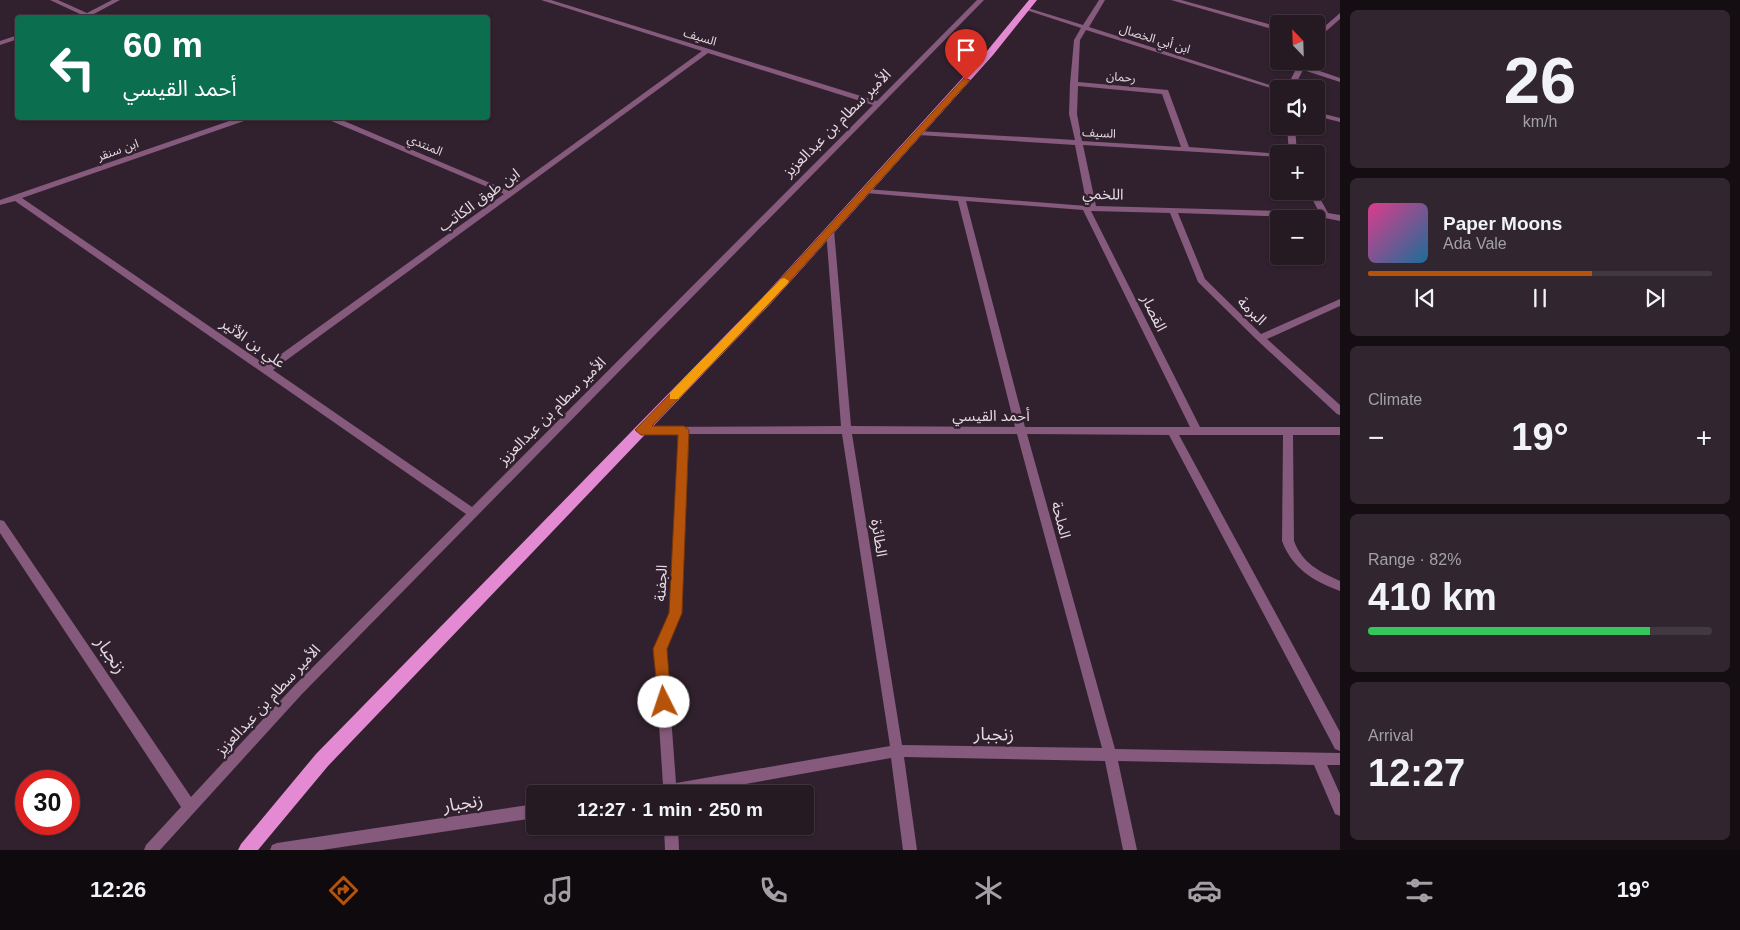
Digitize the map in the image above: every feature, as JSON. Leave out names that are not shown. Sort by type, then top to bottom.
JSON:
[{"type":"main road","points":[[247,850],[322,760],[768,299],[990,53],[1029,5]]},
{"type":"street","points":[[53,0],[84,15]]},
{"type":"street","points":[[91,15],[117,0]]},
{"type":"street","name":"السيف","points":[[544,0],[879,104]]},
{"type":"street","name":"الأمير سطام بن عبدالعزيز","points":[[151,850],[298,690],[981,0]]},
{"type":"street","name":"القصار","points":[[1102,0],[1077,40],[1072,114],[1089,208],[1197,431]]},
{"type":"street","points":[[1174,0],[1270,27]]},
{"type":"street","name":"ابن أبي الخصال","points":[[1029,5],[1085,29],[1270,86]]},
{"type":"street","points":[[1325,29],[1340,15]]},
{"type":"street","points":[[0,42],[15,38]]},
{"type":"street","name":"ابن طوق الكاتب","points":[[266,370],[707,51]]},
{"type":"street","points":[[1316,70],[1340,80]]},
{"type":"street","name":"رحمان","points":[[1074,84],[1165,92],[1186,149]]},
{"type":"street","points":[[1325,116],[1340,120]]},
{"type":"street","name":"ابن سنقر","points":[[0,203],[238,120]]},
{"type":"street","name":"المنتدي","points":[[337,120],[510,194]]},
{"type":"street","name":"السيف","points":[[918,133],[1270,154]]},
{"type":"street","name":"اللخمي","points":[[866,191],[1089,208],[1270,213]]},
{"type":"street","name":"علي بن الأثير","points":[[16,198],[473,513]]},
{"type":"street","name":"الملحة","points":[[961,198],[1021,431],[1110,755],[1130,850]]},
{"type":"street","name":"البرمة","points":[[1173,210],[1201,280],[1260,338],[1340,411]]},
{"type":"street","name":"اللخمي","points":[[1325,215],[1340,218]]},
{"type":"street","name":"الطائرة","points":[[830,230],[846,430],[897,751],[910,850]]},
{"type":"street","points":[[1260,338],[1340,302]]},
{"type":"street","name":"أحمد القيسي","points":[[641,430],[1340,431]]},
{"type":"street","name":"الجفنة","points":[[670,785],[660,649],[676,613],[684,430]]},
{"type":"street","points":[[1172,431],[1340,745]]},
{"type":"street","points":[[1288,431],[1288,541],[1291,553],[1298,563],[1317,576],[1340,586]]},
{"type":"street","name":"زنجبار","points":[[0,524],[190,808]]},
{"type":"street","name":"زنجبار","points":[[709,785],[897,751],[1340,760]]},
{"type":"street","points":[[1318,759],[1340,809]]},
{"type":"street","name":"زنجبار","points":[[277,850],[526,812]]},
{"type":"street","points":[[671,835],[672,850]]},
{"type":"slow traffic","points":[[674,396],[784,281]]},
{"type":"route","points":[[664,702],[660,649],[676,613],[684,430],[641,430],[768,299],[966,80]]}]
